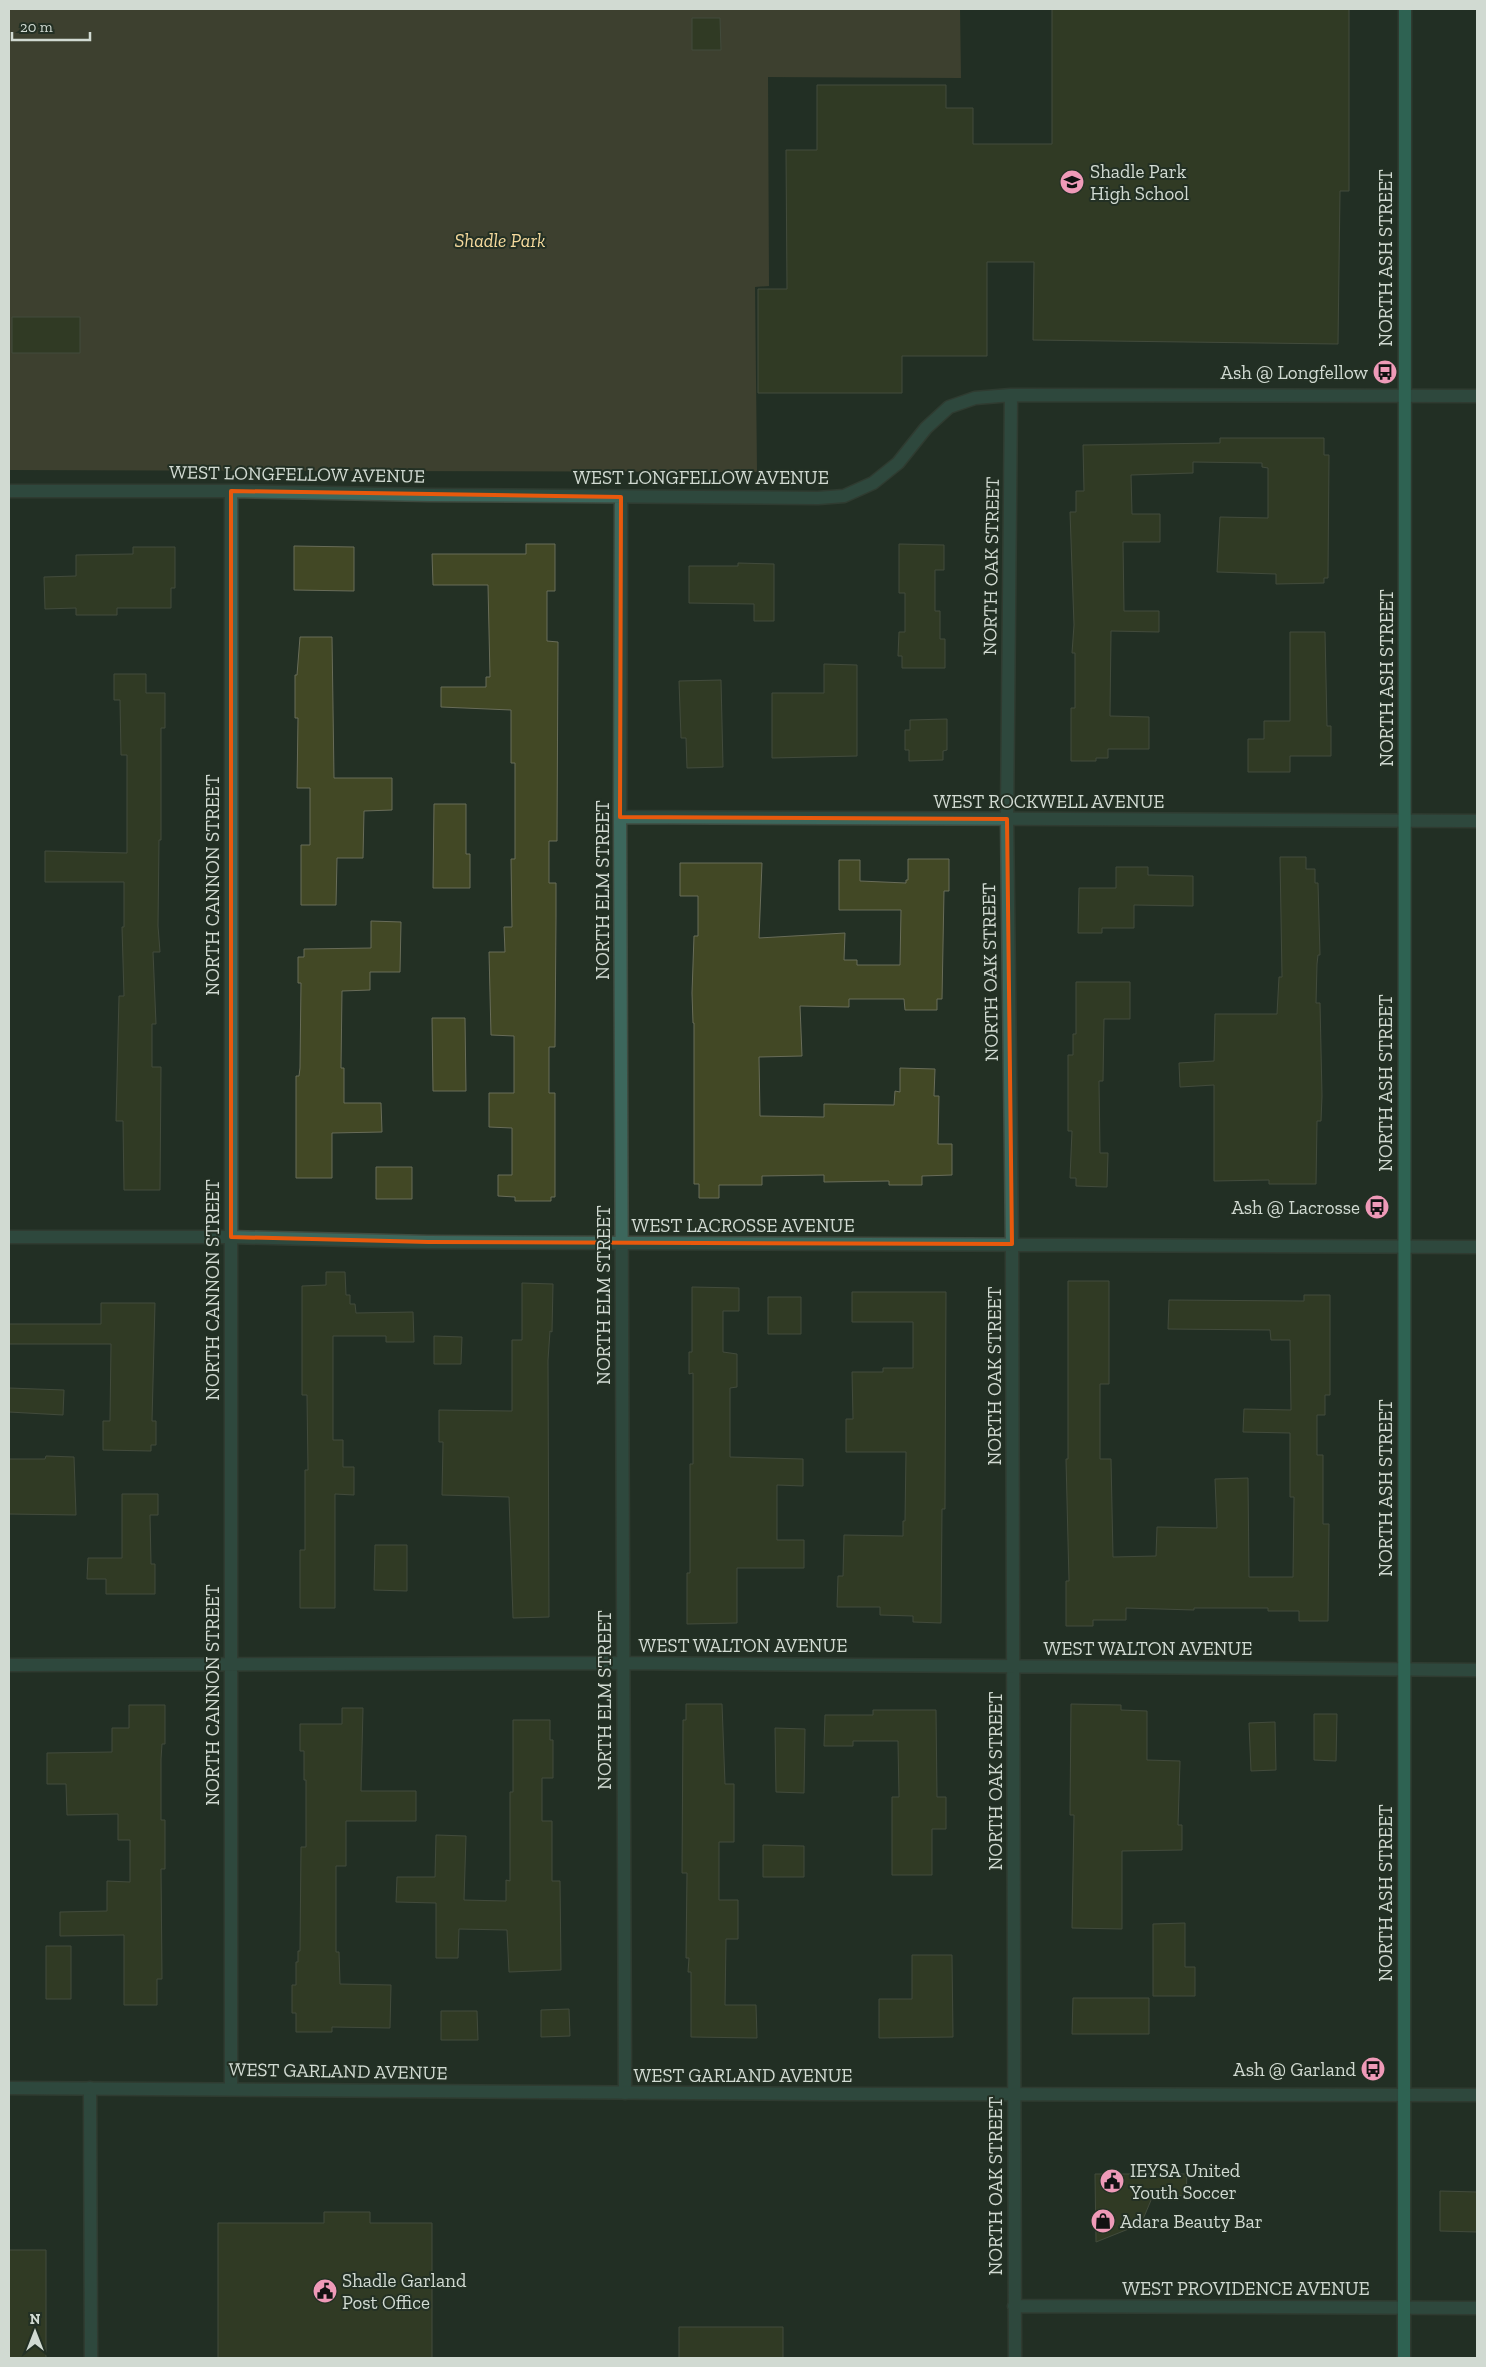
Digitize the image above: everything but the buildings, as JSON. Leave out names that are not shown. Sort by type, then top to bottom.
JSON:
[{"type":"main road","name":"NORTH ASH STREET","points":[[1404,2358],[1405,1670],[1403,1247],[1405,821],[1403,396],[1405,9]]},
{"type":"street","name":"WEST LONGFELLOW AVENUE","points":[[9,491],[231,491],[818,498],[844,496],[873,483],[898,464],[926,428],[949,408],[975,398],[1011,394],[1477,396]]},
{"type":"street","name":"NORTH OAK STREET","points":[[1011,394],[1007,819],[1012,1244],[1015,2358]]},
{"type":"street","name":"NORTH CANNON STREET","points":[[231,491],[231,2088]]},
{"type":"street","name":"NORTH ELM STREET","points":[[621,497],[620,817],[625,2093]]},
{"type":"street","name":"WEST ROCKWELL AVENUE","points":[[620,817],[1477,821]]},
{"type":"street","name":"WEST LACROSSE AVENUE","points":[[9,1237],[231,1237],[428,1242],[1477,1247]]},
{"type":"street","name":"WEST WALTON AVENUE","points":[[9,1665],[623,1663],[1206,1666],[1477,1670]]},
{"type":"street","name":"WEST GARLAND AVENUE","points":[[9,2088],[231,2088],[1014,2095],[1477,2095]]},
{"type":"street","points":[[90,2088],[91,2358]]},
{"type":"street","name":"WEST PROVIDENCE AVENUE","points":[[1014,2306],[1477,2308]]},
{"type":"highlighted area","points":[[231,491],[621,497],[620,817],[1007,819],[1012,1244],[428,1242],[231,1237]]},
{"type":"green space","name":"Shadle Park","points":[[9,9],[960,9],[961,78],[768,77],[769,286],[755,287],[757,472],[9,470]]},
{"type":"place","name":"Shadle Park High School","points":[[1072,182]]},
{"type":"place","name":"Ash @ Longfellow","points":[[1385,372]]},
{"type":"place","name":"Ash @ Lacrosse","points":[[1377,1207]]},
{"type":"place","name":"Ash @ Garland","points":[[1373,2069]]},
{"type":"place","name":"IEYSA United Youth Soccer","points":[[1112,2181]]},
{"type":"place","name":"Adara Beauty Bar","points":[[1103,2221]]},
{"type":"place","name":"Shadle Garland Post Office","points":[[325,2291]]}]
